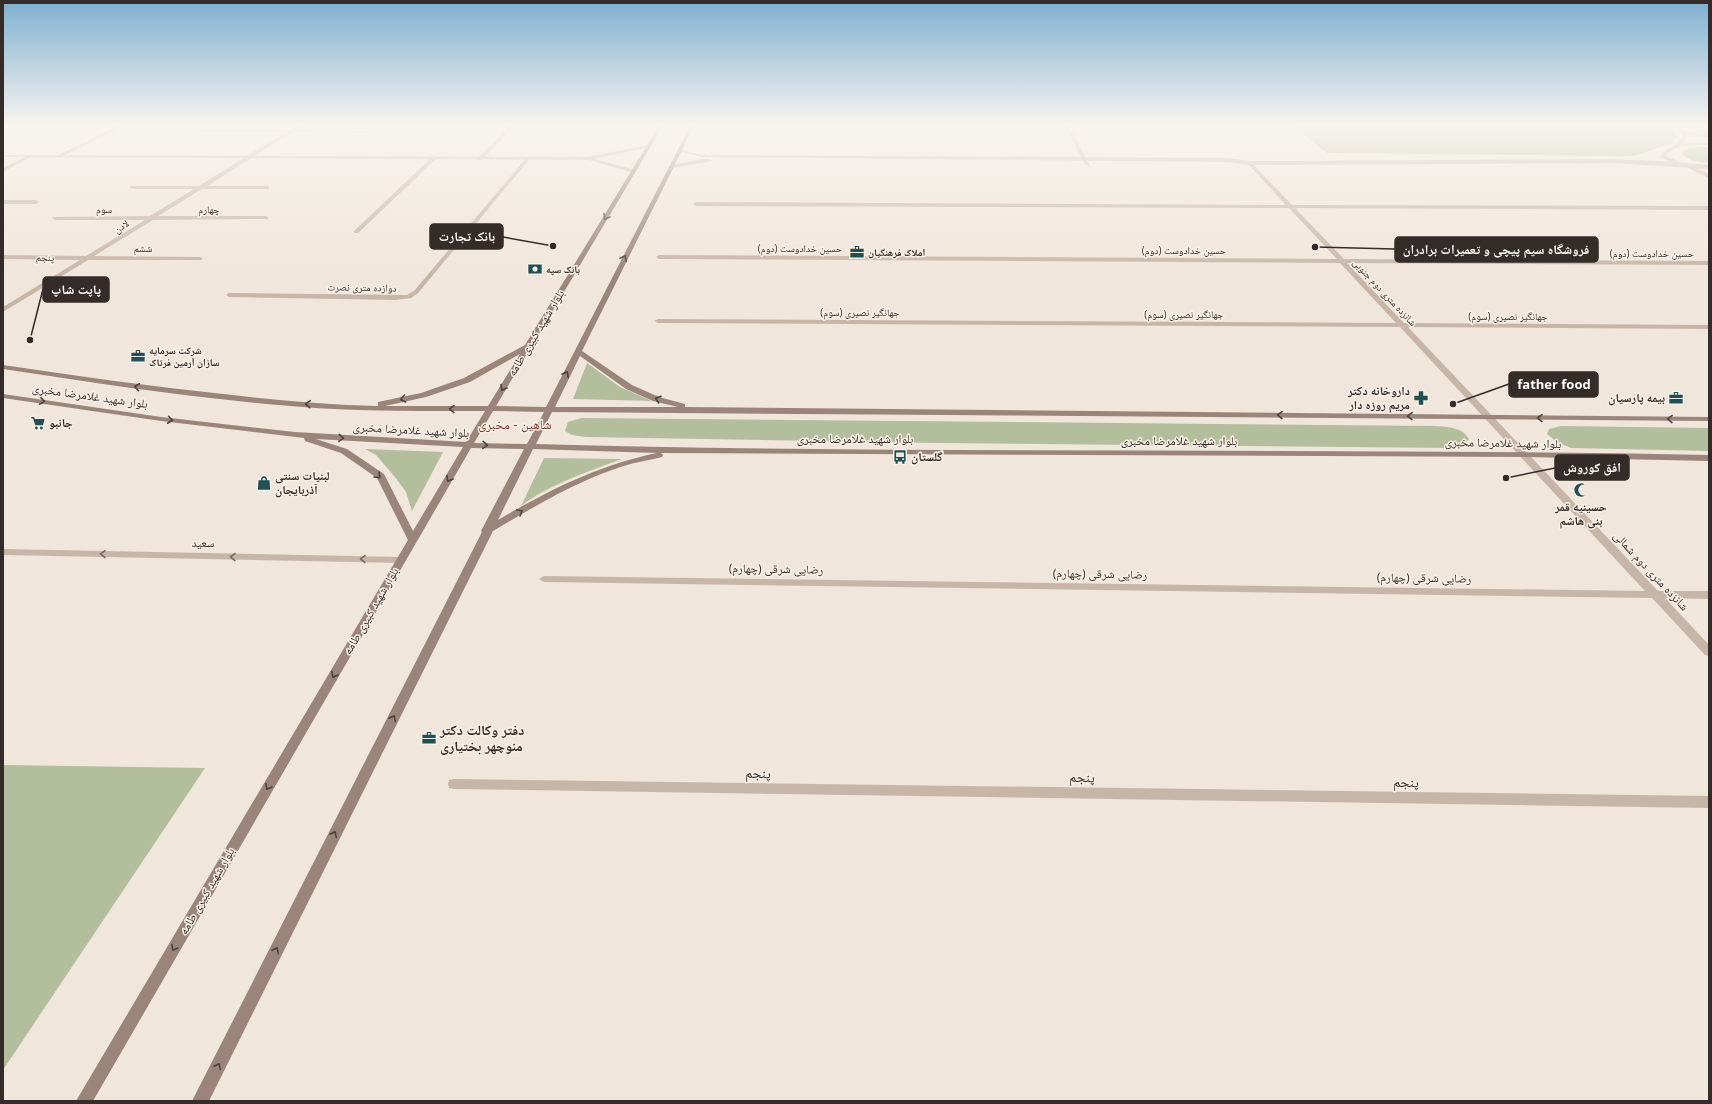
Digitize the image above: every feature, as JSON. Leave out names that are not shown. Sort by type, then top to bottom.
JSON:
[{"type":"main road","name":"بلوار شهید کبیری طامه","points":[[84,1101],[490,409],[631,176]]},
{"type":"main road","points":[[200,1101],[486,531],[667,176]]},
{"type":"main road","points":[[362,408],[423,395],[462,382],[528,346]]},
{"type":"main road","points":[[577,351],[629,387],[656,399],[696,410]]},
{"type":"main road","name":"بلوار شهید غلامرضا مخبری","points":[[3,367],[137,387],[280,403],[362,408],[1709,419]]},
{"type":"main road","name":"بلوار شهید غلامرضا مخبری","points":[[3,396],[161,419],[295,435],[469,445],[684,451],[1525,454],[1709,458]]},
{"type":"main road","points":[[295,435],[344,451],[381,476],[413,541]]},
{"type":"main road","points":[[486,531],[555,491],[584,477],[645,457],[684,451]]},
{"type":"street","name":"لادن","points":[[3,310],[220,176]]},
{"type":"street","points":[[356,232],[416,176]]},
{"type":"street","name":"دوازده متری نصرت","points":[[229,295],[409,297],[416,292],[513,176]]},
{"type":"street","name":"شانزده متری دوم جنوبی","points":[[1262,176],[1525,454]]},
{"type":"street","points":[[132,187],[267,188]]},
{"type":"street","points":[[3,202],[36,202]]},
{"type":"street","points":[[696,204],[1709,208]]},
{"type":"street","name":"چهارم","points":[[152,217],[266,218]]},
{"type":"street","name":"سوم","points":[[56,218],[152,217]]},
{"type":"street","name":"پنجم","points":[[3,257],[87,258]]},
{"type":"street","name":"حسین خدادوست (دوم)","points":[[659,257],[1709,263]]},
{"type":"street","name":"ششم","points":[[87,258],[200,259]]},
{"type":"street","name":"جهانگیر نصیری (سوم)","points":[[658,321],[1709,327]]},
{"type":"street","name":"شانزده متری دوم شمالی","points":[[1525,454],[1709,652]]},
{"type":"street","name":"سعید","points":[[3,552],[402,560]]},
{"type":"street","name":"رضایی شرقی (چهارم)","points":[[544,579],[1709,595]]},
{"type":"street","name":"پنجم","points":[[454,784],[1709,802]]},
{"type":"green space","points":[[587,363],[620,387],[652,401],[573,399]]},
{"type":"green space","points":[[582,418],[1435,426],[1450,427],[1459,430],[1469,439],[1465,443],[1450,448],[940,443],[586,437],[572,435],[565,431],[568,422]]},
{"type":"green space","points":[[1561,426],[1709,428],[1709,451],[1571,448],[1557,442],[1547,434],[1549,429]]},
{"type":"green space","points":[[365,449],[443,452],[412,511],[406,492],[395,477],[376,455]]},
{"type":"green space","points":[[544,458],[622,459],[556,485],[532,498],[521,506]]},
{"type":"green space","points":[[3,765],[205,768],[3,1070]]},
{"type":"place","name":"بانک تجارت","points":[[553,246]]},
{"type":"place","name":"فروشگاه سیم پیچی و تعمیرات برادران","points":[[1315,247]]},
{"type":"place","name":"املاک فرهنگیان","points":[[857,252]]},
{"type":"place","name":"بانک سپه","points":[[535,269]]},
{"type":"place","name":"پاپت شاپ","points":[[30,340]]},
{"type":"place","name":"شرکت سرمایه سازان آرمین فرتاک","points":[[138,356]]},
{"type":"place","name":"داروخانه دکتر مریم روزه دار","points":[[1421,398]]},
{"type":"place","name":"بیمه پارسیان","points":[[1676,398]]},
{"type":"place","name":"father food","points":[[1453,404]]},
{"type":"place","name":"جانبو","points":[[38,423]]},
{"type":"place","name":"گلستان","points":[[900,457]]},
{"type":"place","name":"افق کوروش","points":[[1506,478]]},
{"type":"place","name":"لبنیات سنتی آذربایجان","points":[[264,483]]},
{"type":"place","name":"حسینیه قمر بنی هاشم","points":[[1581,490]]},
{"type":"place","name":"دفتر وکالت دکتر منوچهر بختیاری","points":[[429,738]]},
{"type":"district","name":"شاهین - مخبری","points":[[515,424]]}]
